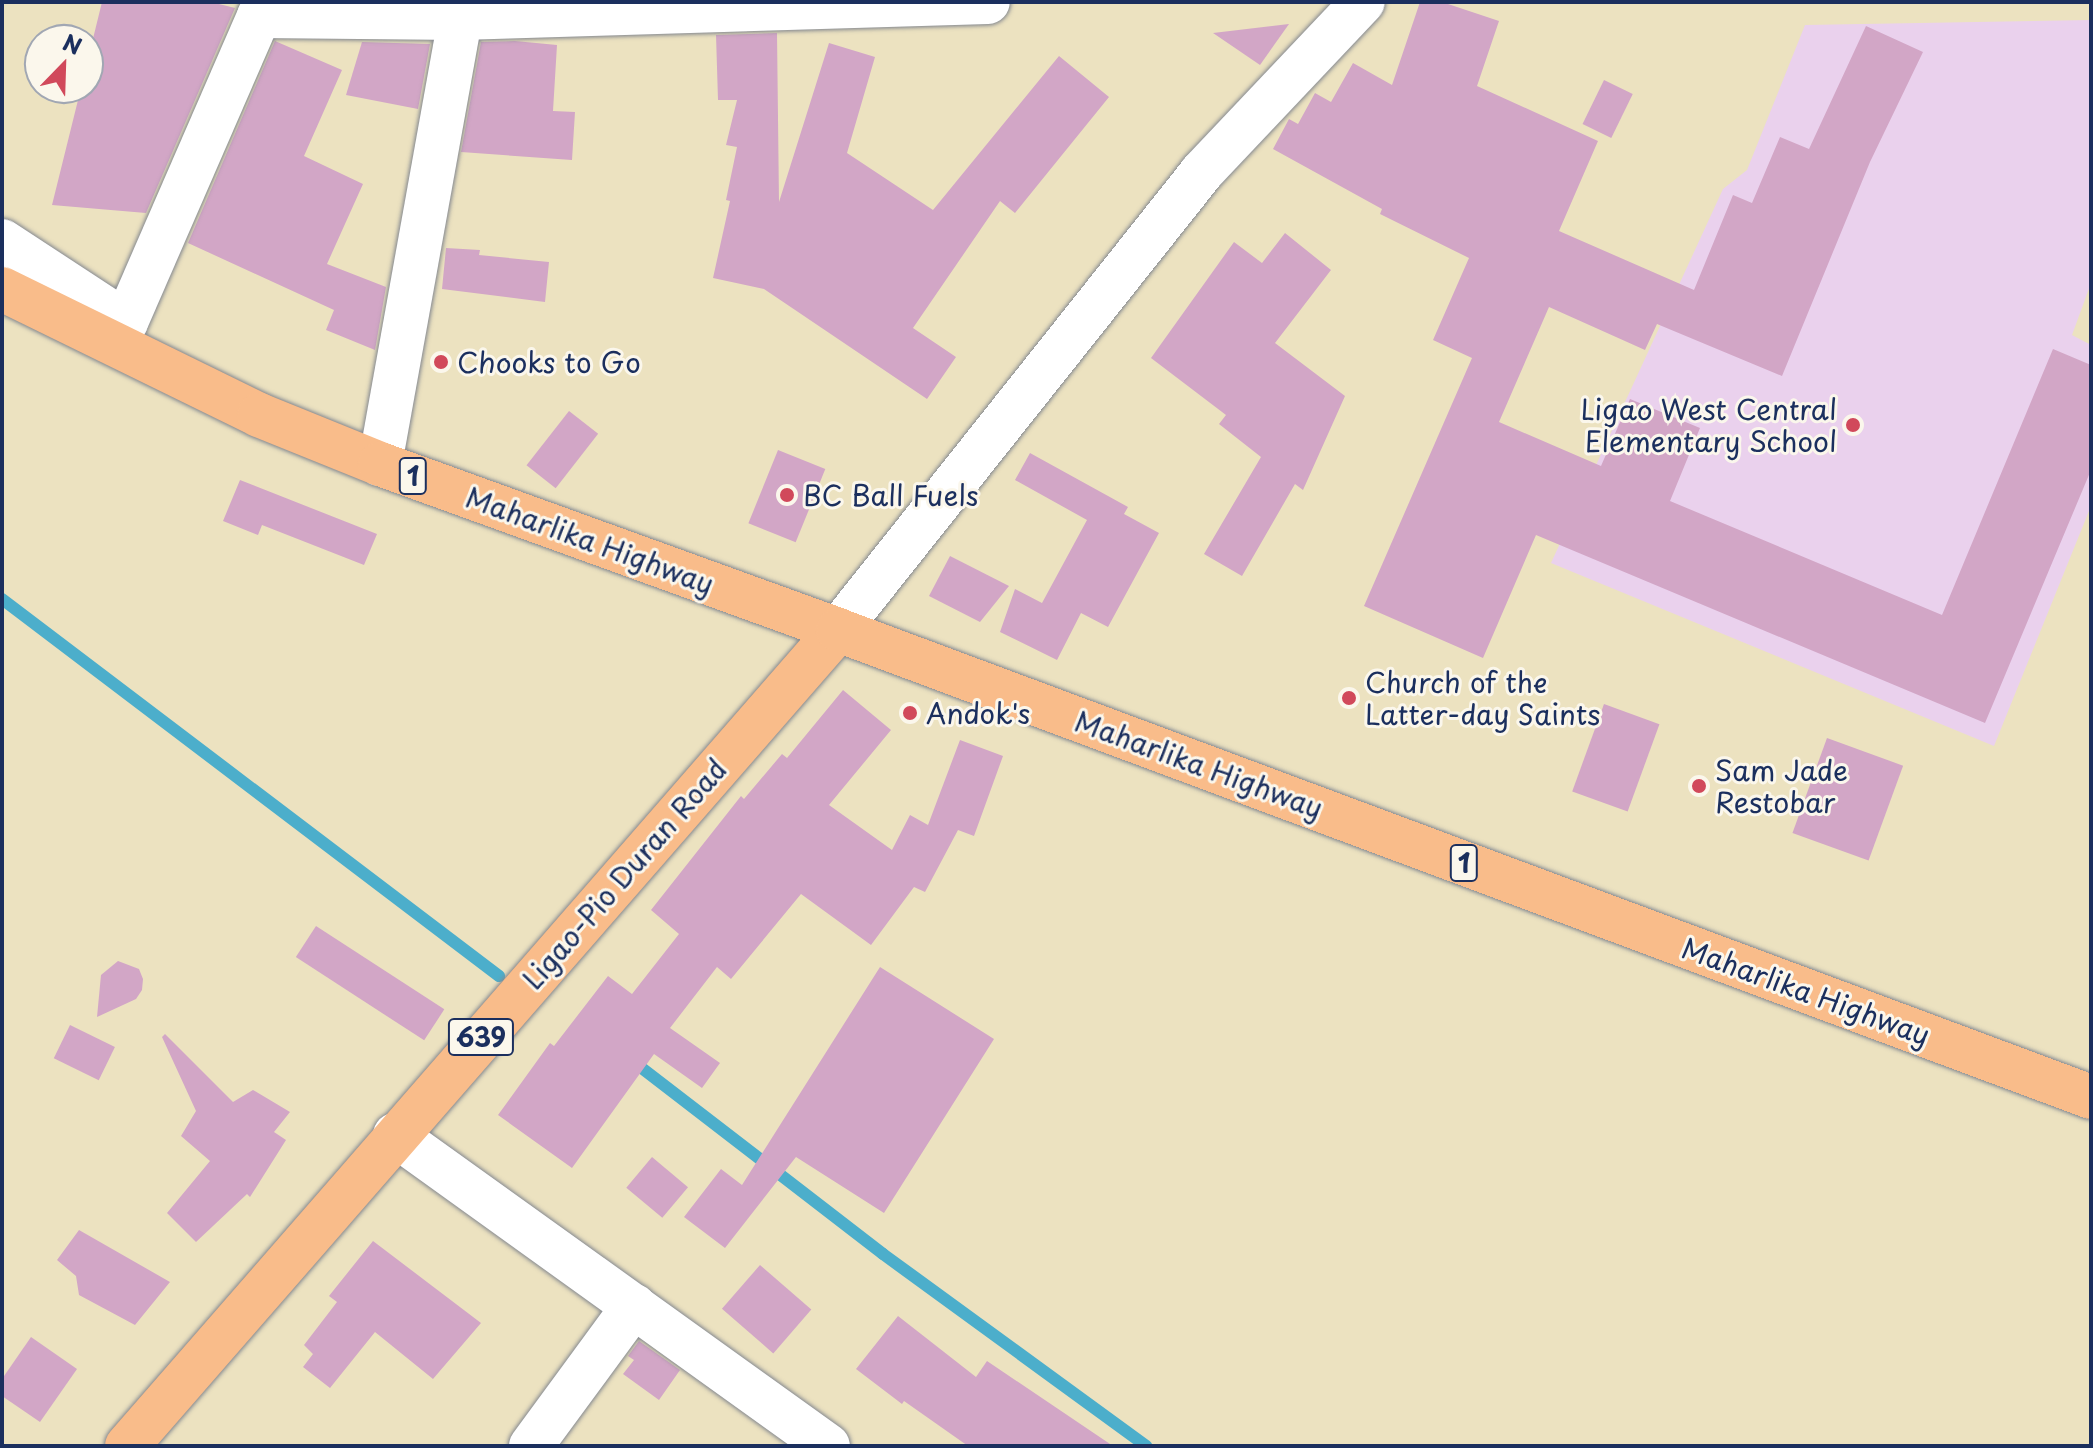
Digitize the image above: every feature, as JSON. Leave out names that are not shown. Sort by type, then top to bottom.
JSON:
[{"type":"main road","name":"Maharlika Highway","points":[[2,289],[259,415],[380,464],[838,630],[2091,1097]]},
{"type":"main road","name":"Ligao-Pio Duran Road","points":[[127,1446],[838,630]]},
{"type":"street","points":[[2,241],[126,322],[255,9],[460,18],[988,2]]},
{"type":"street","points":[[838,630],[1202,172],[1363,2]]},
{"type":"street","points":[[380,464],[460,18]]},
{"type":"street","points":[[395,1135],[828,1446]]},
{"type":"street","points":[[531,1446],[634,1306]]},
{"type":"shaded area","name":"Ligao West Central Elementary School","points":[[2091,20],[2091,283],[2072,335],[2091,345],[2091,506],[1994,746],[1551,563],[1723,189],[1747,170],[1805,25]]},
{"type":"building","points":[[102,2],[211,2],[235,8],[146,213],[52,205],[77,104],[104,104],[104,24],[97,24]]},
{"type":"building","points":[[1420,2],[1442,2],[1499,21],[1477,86],[1598,141],[1559,231],[1694,290],[1733,195],[1752,203],[1780,137],[1809,149],[1866,26],[1923,52],[1870,162],[1782,376],[1657,324],[1645,350],[1549,307],[1499,422],[1601,466],[1630,399],[1700,428],[1670,501],[1942,615],[2053,349],[2091,365],[2091,470],[1985,723],[1536,535],[1483,658],[1364,606],[1472,358],[1433,340],[1469,258],[1380,214],[1382,209],[1273,149],[1289,119],[1298,124],[1315,93],[1331,102],[1353,63],[1392,85]]},
{"type":"building","points":[[1289,24],[1260,65],[1213,33]]},
{"type":"building","points":[[777,33],[779,202],[829,43],[875,57],[847,153],[933,210],[1059,56],[1109,97],[1015,213],[1000,201],[913,328],[956,357],[927,399],[764,289],[713,278],[730,201],[726,200],[737,147],[726,145],[737,100],[718,100],[716,35]]},
{"type":"building","points":[[275,41],[342,70],[304,156],[363,184],[327,264],[386,287],[375,350],[326,330],[334,310],[188,243]]},
{"type":"building","points":[[362,42],[430,44],[418,109],[346,95]]},
{"type":"building","points":[[481,42],[557,45],[553,111],[575,112],[572,160],[461,152]]},
{"type":"building","points":[[1604,80],[1633,94],[1611,138],[1583,124]]},
{"type":"building","points":[[1285,233],[1331,270],[1275,343],[1345,396],[1303,490],[1295,484],[1242,576],[1204,554],[1261,457],[1219,424],[1226,415],[1151,358],[1234,242],[1262,263]]},
{"type":"building","points":[[446,248],[480,250],[479,255],[549,262],[545,302],[442,289]]},
{"type":"building","points":[[569,411],[598,434],[556,488],[527,465]]},
{"type":"building","points":[[778,450],[825,469],[796,542],[748,523]]},
{"type":"building","points":[[1030,453],[1128,507],[1124,514],[1159,533],[1108,627],[1081,613],[1057,660],[1000,632],[1015,589],[1042,603],[1087,520],[1015,480]]},
{"type":"building","points":[[240,480],[377,534],[364,565],[262,525],[258,535],[223,521]]},
{"type":"building","points":[[950,556],[1009,586],[980,622],[929,596]]},
{"type":"building","points":[[843,690],[891,730],[829,805],[892,850],[910,815],[928,825],[960,740],[1003,756],[974,836],[958,830],[925,892],[914,887],[871,945],[801,894],[731,979],[717,967],[670,1028],[720,1063],[702,1088],[654,1054],[572,1168],[498,1115],[550,1043],[554,1046],[608,976],[632,994],[679,934],[651,910],[741,796],[744,799],[782,754],[787,758]]},
{"type":"building","points":[[1604,704],[1659,724],[1628,812],[1572,791]]},
{"type":"building","points":[[1827,738],[1903,766],[1869,861],[1792,833]]},
{"type":"building","points":[[316,926],[444,1009],[424,1040],[296,957]]},
{"type":"building","points":[[118,961],[139,969],[143,979],[142,990],[136,999],[97,1017],[101,975]]},
{"type":"building","points":[[880,967],[994,1039],[884,1213],[796,1157],[725,1248],[684,1217],[721,1169],[742,1185]]},
{"type":"building","points":[[70,1025],[115,1047],[99,1080],[54,1058]]},
{"type":"building","points":[[165,1034],[233,1102],[253,1090],[290,1112],[274,1132],[286,1140],[250,1197],[247,1194],[196,1242],[167,1213],[210,1161],[181,1136],[196,1111],[162,1037]]},
{"type":"building","points":[[652,1157],[688,1187],[662,1218],[626,1188]]},
{"type":"building","points":[[79,1230],[170,1282],[135,1325],[79,1295],[76,1276],[57,1260]]},
{"type":"building","points":[[373,1241],[481,1323],[433,1379],[375,1332],[330,1388],[303,1367],[313,1354],[304,1345],[337,1302],[329,1296]]},
{"type":"building","points":[[760,1265],[811,1310],[773,1353],[722,1309]]},
{"type":"building","points":[[898,1316],[976,1377],[987,1361],[1113,1446],[968,1446],[904,1401],[902,1404],[856,1369]]},
{"type":"building","points":[[31,1337],[77,1369],[40,1422],[2,1396],[2,1379]]},
{"type":"building","points":[[639,1341],[680,1370],[659,1400],[623,1374],[634,1360],[628,1356]]},
{"type":"waterway","points":[[2,599],[499,976]]},
{"type":"waterway","points":[[630,1059],[883,1254],[1146,1446]]},
{"type":"place","name":"Chooks to Go","points":[[441,362]]},
{"type":"place","name":"Ligao West Central Elementary School","points":[[1853,425]]},
{"type":"place","name":"BC Ball Fuels","points":[[787,495]]},
{"type":"place","name":"Church of the Latter-day Saints","points":[[1349,698]]},
{"type":"place","name":"Andok's","points":[[910,713]]},
{"type":"place","name":"Sam Jade Restobar","points":[[1699,786]]}]
